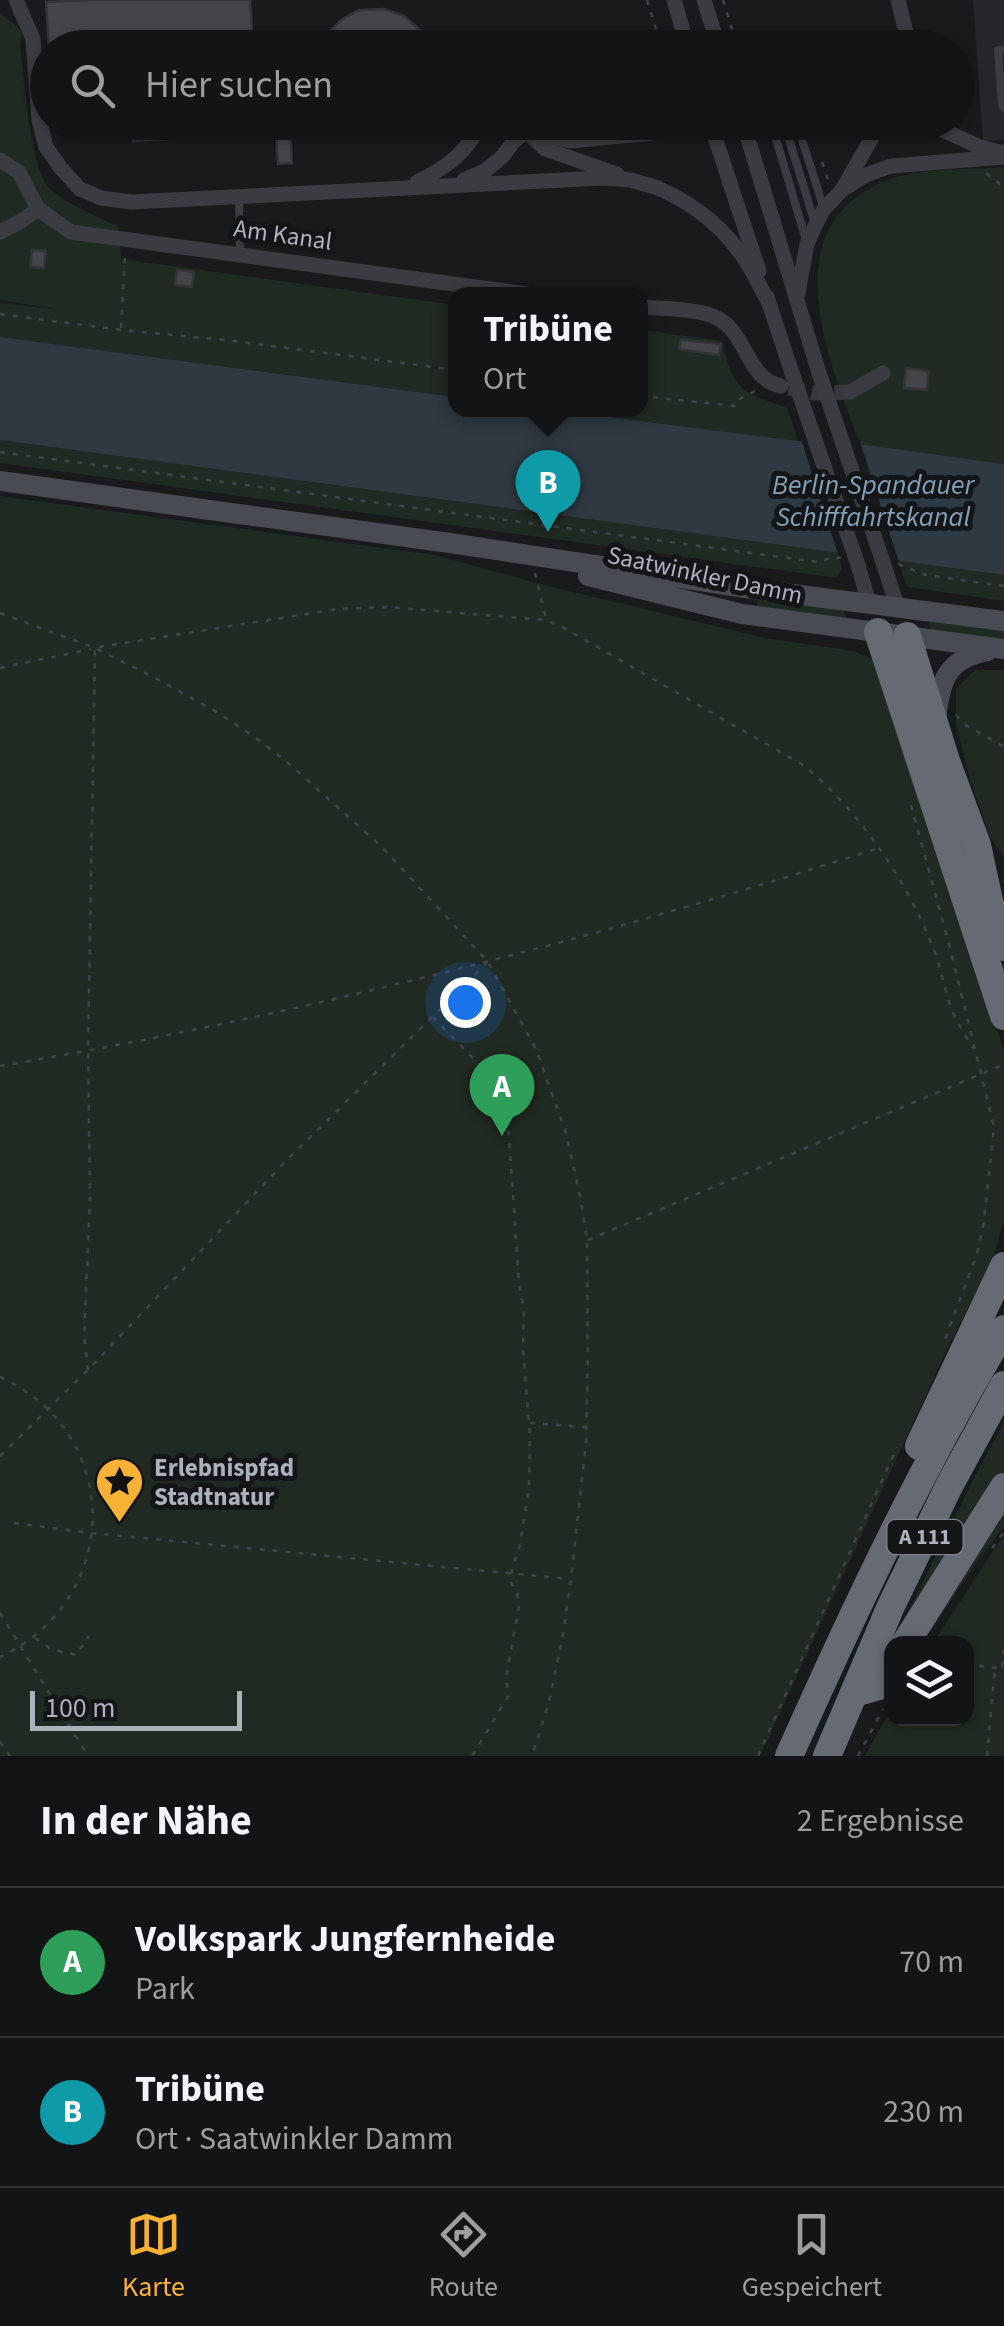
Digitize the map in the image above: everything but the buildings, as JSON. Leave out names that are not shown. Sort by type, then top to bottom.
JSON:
[{"type":"highway","points":[[878,632],[1004,1016]]},
{"type":"highway","points":[[907,636],[944,718],[1004,947]]},
{"type":"highway","points":[[978,846],[1004,871]]},
{"type":"highway","points":[[854,1610],[888,1516],[1004,1266]]},
{"type":"highway","name":"A 111","points":[[789,1756],[854,1610],[927,1465],[1004,1329]]},
{"type":"highway","name":"A 111","points":[[826,1756],[890,1606],[1004,1385]]},
{"type":"highway","points":[[910,1636],[1004,1487]]},
{"type":"highway","points":[[854,1693],[879,1686],[884,1678]]},
{"type":"main road","name":"Saatwinkler Damm","points":[[0,481],[1004,621]]},
{"type":"main road","name":"Saatwinkler Damm","points":[[457,544],[742,614],[1002,649]]},
{"type":"main road","points":[[742,614],[746,588]]},
{"type":"main road","points":[[870,603],[878,632]]},
{"type":"main road","points":[[897,606],[907,636]]},
{"type":"main road","points":[[944,718],[940,688],[953,666],[972,654],[1002,649]]},
{"type":"street","points":[[16,0],[30,32]]},
{"type":"street","points":[[674,0],[683,30]]},
{"type":"street","points":[[704,0],[713,30]]},
{"type":"street","points":[[898,0],[906,30]]},
{"type":"street","points":[[44,140],[60,168],[80,189],[101,198],[131,202],[603,178],[631,180],[658,188]]},
{"type":"street","points":[[390,188],[418,182],[448,165],[472,140]]},
{"type":"street","points":[[443,184],[485,171],[514,140]]},
{"type":"street","points":[[536,140],[546,149],[658,188],[688,204],[738,249],[771,308]]},
{"type":"street","points":[[716,140],[870,603]]},
{"type":"street","points":[[748,140],[796,302],[897,606]]},
{"type":"street","points":[[796,302],[807,244],[820,216],[842,190],[871,140]]},
{"type":"street","points":[[970,140],[1004,155]]},
{"type":"street","points":[[842,190],[891,166],[1004,155]]},
{"type":"street","points":[[0,160],[19,172],[38,209],[0,232]]},
{"type":"street","name":"Am Kanal","points":[[38,209],[71,232],[477,287]]},
{"type":"street","points":[[771,308],[796,302]]},
{"type":"street","points":[[648,308],[704,314],[720,320],[739,339],[753,368],[776,385]]},
{"type":"street","points":[[850,392],[883,373]]},
{"type":"lane","points":[[1004,50],[998,50],[1004,108]]},
{"type":"lane","points":[[776,140],[807,244]]},
{"type":"lane","points":[[796,140],[820,216]]},
{"type":"lane","points":[[796,140],[820,216]]},
{"type":"lane","points":[[239,195],[240,254]]},
{"type":"path","points":[[647,0],[656,30]]},
{"type":"path","points":[[723,0],[732,30]]},
{"type":"path","points":[[121,330],[126,238]]},
{"type":"path","points":[[0,314],[448,369]]},
{"type":"path","points":[[648,397],[736,406],[738,400],[776,385]]},
{"type":"path","points":[[0,452],[818,562],[833,558],[854,562]]},
{"type":"path","points":[[886,566],[902,564],[926,576],[1004,586]]},
{"type":"path","points":[[535,573],[546,620]]},
{"type":"path","points":[[0,668],[95,648],[338,609],[388,608],[546,620],[803,765],[826,784],[880,848],[934,948],[951,1008],[976,1051]]},
{"type":"path","points":[[0,613],[95,648],[155,678],[215,711],[287,762],[382,846],[488,962],[536,1049],[572,1154],[587,1240],[588,1356],[586,1427],[571,1579],[549,1702],[532,1756]]},
{"type":"path","points":[[88,1370],[84,1336],[90,1198],[90,788],[95,648]]},
{"type":"path","points":[[944,718],[964,724],[1004,748]]},
{"type":"path","points":[[908,791],[994,1126],[977,1254],[944,1341]]},
{"type":"path","points":[[0,1066],[186,1033],[488,962],[722,898],[880,848]]},
{"type":"path","points":[[0,1456],[88,1370],[285,1162],[488,962]]},
{"type":"path","points":[[433,1017],[506,1092],[518,1283],[524,1311],[529,1487],[511,1583],[519,1606],[506,1678],[508,1695],[472,1756]]},
{"type":"path","points":[[587,1240],[1000,1066]]},
{"type":"path","points":[[0,1377],[25,1388],[50,1409],[82,1457],[91,1484],[91,1533],[84,1566],[69,1600],[34,1638],[0,1657]]},
{"type":"path","points":[[529,1423],[586,1427]]},
{"type":"path","points":[[758,1756],[897,1449]]},
{"type":"path","points":[[14,1523],[571,1579]]},
{"type":"path","points":[[0,1612],[88,1756]]},
{"type":"path","points":[[34,1638],[51,1649],[76,1656],[89,1636]]},
{"type":"path","points":[[974,1665],[1003,1668],[1004,1648]]},
{"type":"path","points":[[986,1756],[995,1667]]},
{"type":"path","points":[[858,1756],[884,1708]]},
{"type":"path","points":[[0,1742],[10,1756]]},
{"type":"shaded area","points":[[973,0],[1004,0],[1004,140],[983,141]]},
{"type":"shaded area","points":[[0,13],[22,31],[20,46],[30,140],[43,178],[63,199],[118,226],[121,259],[448,304],[448,396],[0,337],[0,303],[62,310],[0,300]]},
{"type":"shaded area","points":[[1004,167],[1004,464],[860,444],[838,384],[820,316],[821,250],[833,222],[855,198],[890,179],[922,172]]},
{"type":"shaded area","points":[[648,331],[722,341],[735,380],[749,393],[787,408],[798,441],[608,417],[648,417]]},
{"type":"shaded area","points":[[0,440],[1004,575],[1004,601],[907,587],[898,561],[837,553],[842,567],[837,578],[0,463]]},
{"type":"shaded area","points":[[0,496],[435,555],[765,638],[854,651],[878,662],[1004,1051],[1004,1221],[992,1262],[948,1347],[760,1756],[0,1756]]},
{"type":"shaded area","points":[[758,596],[843,608],[846,618],[757,606]]},
{"type":"shaded area","points":[[928,620],[1004,630],[1004,640],[931,630]]},
{"type":"shaded area","points":[[975,670],[1004,670],[1004,857],[990,837],[956,724],[956,689]]},
{"type":"shaded area","points":[[1004,1422],[1004,1527],[927,1636],[899,1636],[897,1635]]},
{"type":"shaded area","points":[[1004,1535],[1004,1756],[865,1756],[884,1722],[884,1726],[974,1726],[974,1636],[938,1636]]},
{"type":"water","name":"Berlin-Spandauer Schifffahrtskanal","points":[[0,337],[448,396],[448,417],[608,417],[798,441],[860,444],[1004,464],[1004,575],[0,440]]},
{"type":"pier","points":[[800,436],[859,439],[900,565],[839,557]]},
{"type":"tunnel","points":[[789,388],[813,393],[850,392]]},
{"type":"place","name":"Tribüne","points":[[548,532]]},
{"type":"place","name":"Volkspark Jungfernheide","points":[[502,1136]]},
{"type":"place","name":"Erlebnispfad Stadtnatur","points":[[119,1524]]}]
